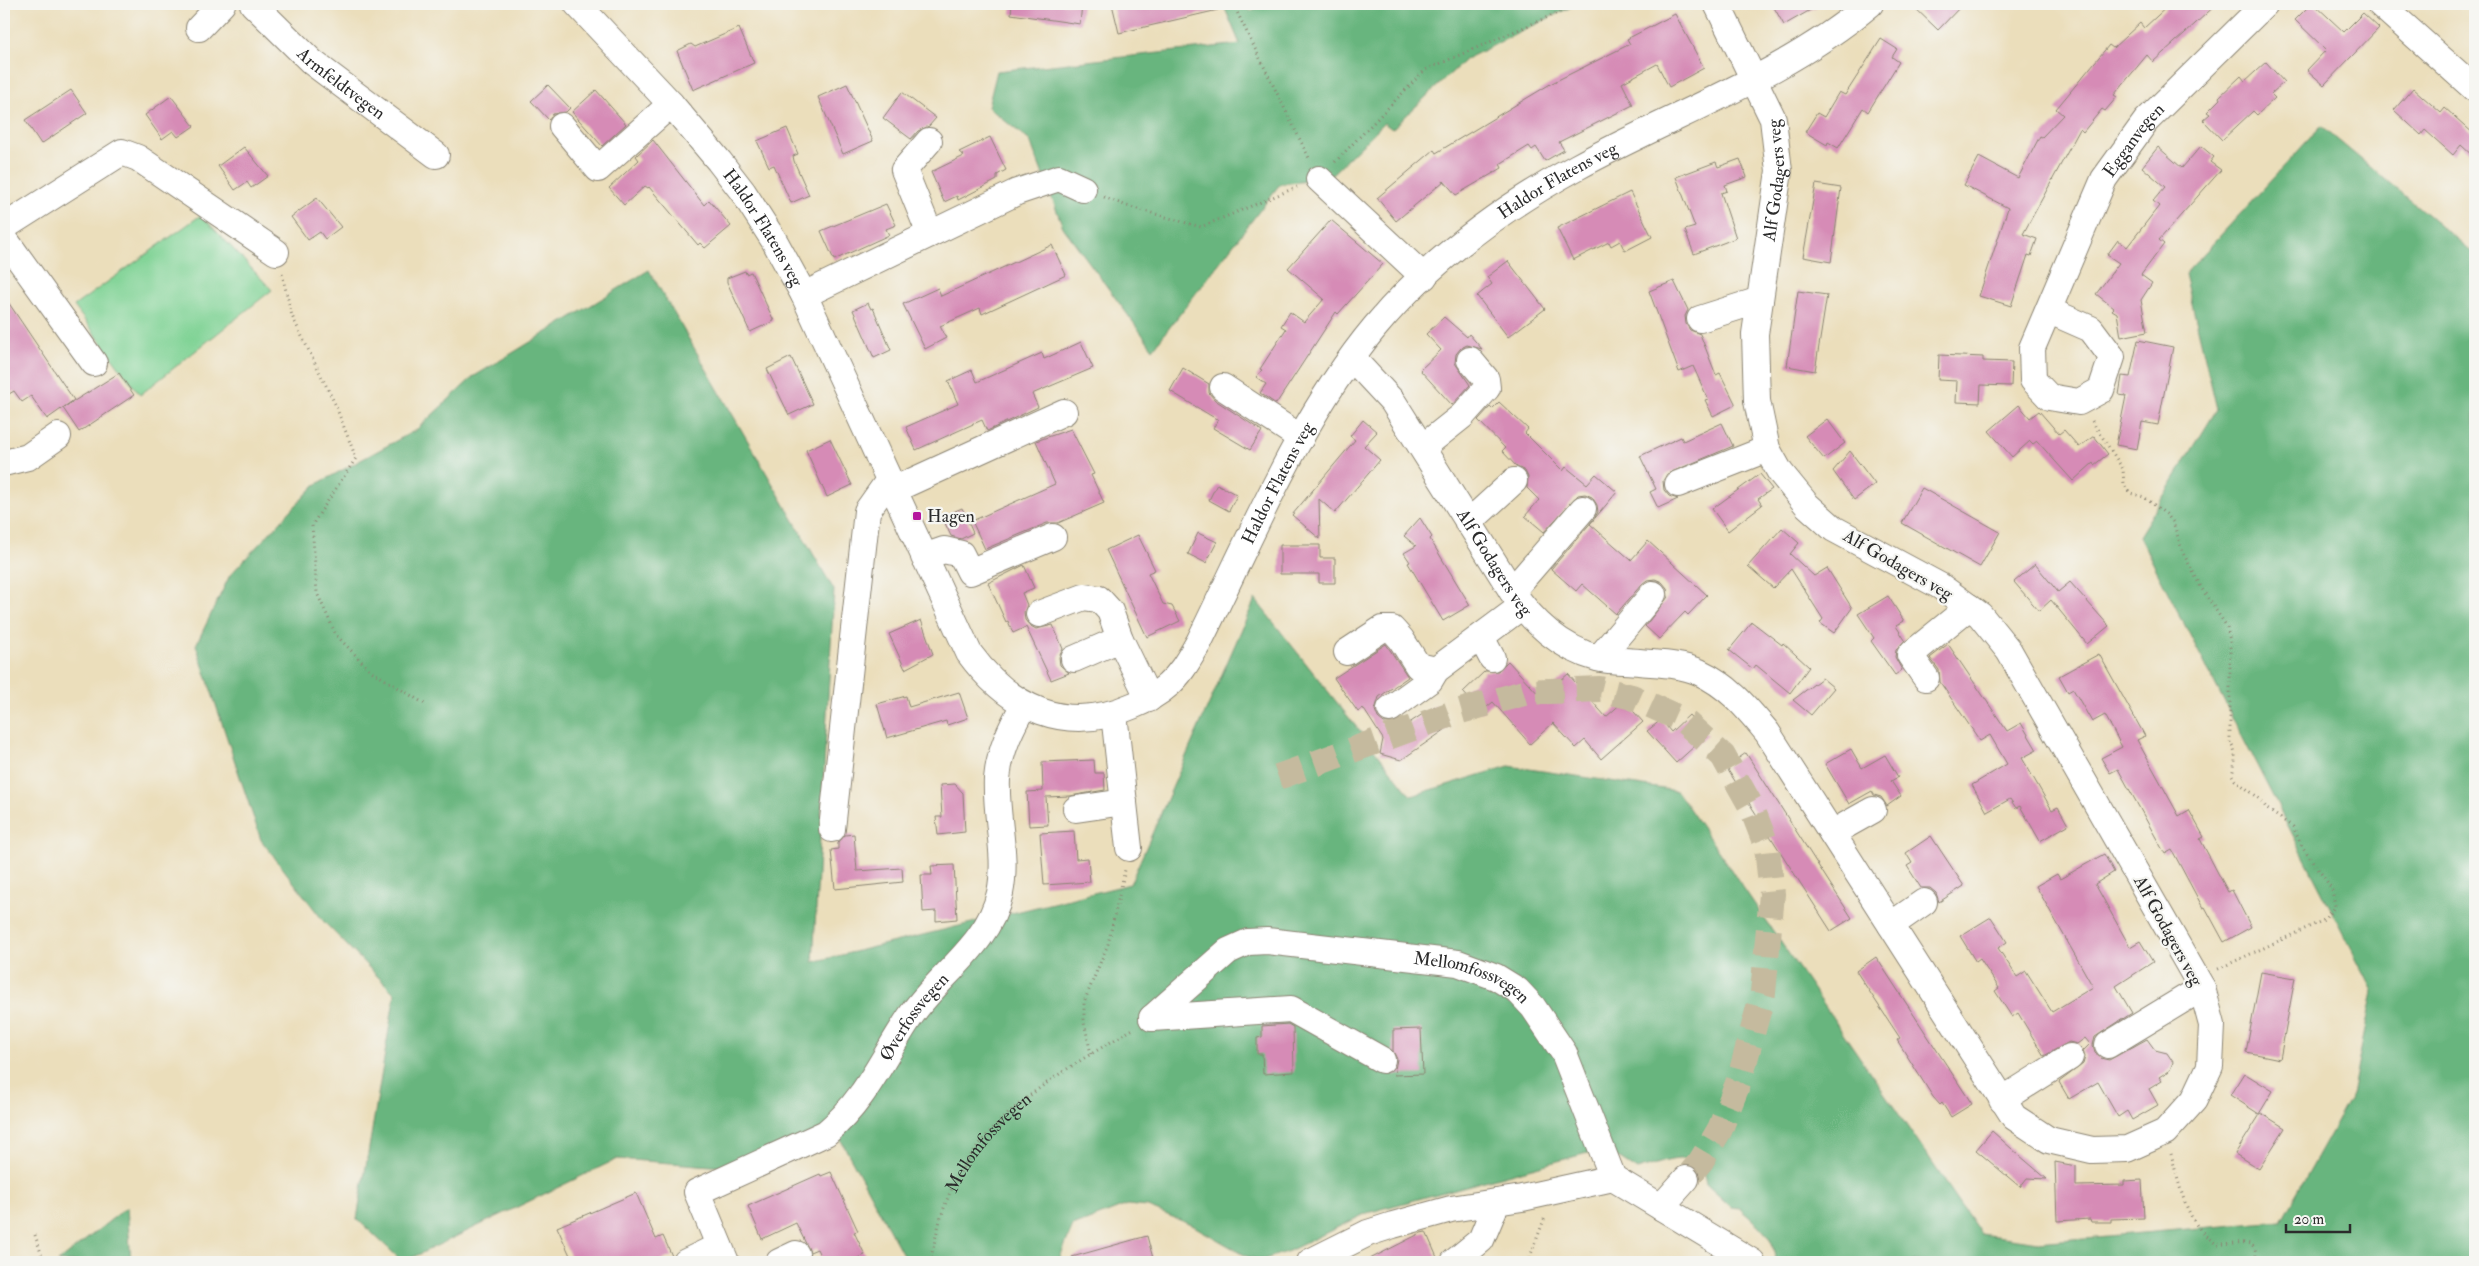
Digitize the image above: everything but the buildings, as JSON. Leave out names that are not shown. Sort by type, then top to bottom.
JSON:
[{"type":"street","points":[[199,28],[222,4]]},
{"type":"street","name":"Armfeldtvegen","points":[[253,4],[312,62],[436,155]]},
{"type":"street","name":"Alf Godagers veg","points":[[1352,358],[1393,402],[1517,599],[1553,636],[1574,650],[1599,658],[1676,665],[1699,672],[1735,694],[1767,732],[2014,1117],[2049,1140],[2092,1150],[2127,1149],[2165,1132],[2194,1100],[2210,1066],[2212,1025],[2199,983],[2009,651],[1980,615],[1940,586],[1834,529],[1807,505],[1780,472],[1767,449],[1757,400],[1755,334],[1779,171],[1773,119],[1717,4]]},
{"type":"street","name":"Haldor Flatens veg","points":[[584,5],[671,104],[743,192],[775,242],[804,295],[969,653],[992,681],[1024,705],[1048,715],[1089,718],[1114,714],[1149,699],[1168,685],[1183,669],[1199,642],[1301,438],[1352,358],[1374,328],[1424,277],[1478,229],[1526,196],[1578,166],[1755,80],[1808,50],[1870,4]]},
{"type":"street","name":"Egganvegen","points":[[2079,402],[2049,397],[2033,380],[2032,348],[2050,310],[2104,178],[2146,121],[2265,4]]},
{"type":"street","points":[[2380,4],[2475,89]]},
{"type":"street","points":[[562,126],[598,169],[671,104]]},
{"type":"street","points":[[929,141],[904,170],[930,234]]},
{"type":"street","points":[[4,227],[122,152],[138,158],[276,252]]},
{"type":"street","points":[[804,295],[1017,192],[1059,178],[1083,189]]},
{"type":"street","points":[[1319,178],[1424,277]]},
{"type":"street","points":[[4,238],[94,363]]},
{"type":"street","points":[[1700,318],[1760,300]]},
{"type":"street","points":[[2050,310],[2091,329],[2112,357],[2101,390],[2079,402]]},
{"type":"street","points":[[1423,447],[1462,416],[1487,388],[1486,379],[1470,360]]},
{"type":"street","points":[[1223,387],[1301,438]]},
{"type":"street","points":[[832,828],[867,511],[891,485],[1064,412]]},
{"type":"street","points":[[4,463],[28,457],[58,436]]},
{"type":"street","points":[[1678,484],[1767,449]]},
{"type":"street","points":[[1468,523],[1514,481]]},
{"type":"street","points":[[1390,709],[1430,680],[1436,670],[1486,648],[1517,599],[1583,508]]},
{"type":"street","points":[[924,557],[944,550],[961,554],[970,572],[1053,537]]},
{"type":"street","points":[[1599,658],[1653,594]]},
{"type":"street","points":[[1039,614],[1084,597],[1100,599],[1110,611],[1120,639],[1149,699]]},
{"type":"street","points":[[1926,678],[1910,655],[1969,607]]},
{"type":"street","points":[[1347,652],[1382,629],[1392,629],[1401,639],[1418,666],[1436,670]]},
{"type":"street","points":[[1074,659],[1120,639]]},
{"type":"street","name":"Øverfossvegen","points":[[686,1262],[723,1254],[697,1192],[826,1133],[844,1118],[862,1097],[912,1013],[978,941],[992,918],[1000,894],[1003,875],[997,779],[1008,734],[1024,705]]},
{"type":"street","points":[[1114,714],[1129,848]]},
{"type":"street","points":[[1076,809],[1124,802]]},
{"type":"street","points":[[1832,833],[1873,810]]},
{"type":"street","points":[[1890,925],[1924,902]]},
{"type":"street","name":"Mellomfossvegen","points":[[1152,1018],[1228,951],[1248,942],[1267,941],[1433,959],[1479,970],[1496,977],[1517,990],[1549,1028],[1574,1076],[1613,1178]]},
{"type":"street","points":[[2108,1045],[2199,983]]},
{"type":"street","points":[[1152,1018],[1291,1009],[1382,1060]]},
{"type":"street","points":[[2002,1100],[2070,1057]]},
{"type":"street","points":[[1310,1262],[1368,1233],[1393,1225],[1451,1209],[1497,1202],[1613,1178],[1752,1262]]},
{"type":"street","points":[[1661,1208],[1686,1179]]},
{"type":"street","points":[[1454,1262],[1481,1240],[1497,1202]]},
{"type":"path","points":[[1233,4],[1319,178]]},
{"type":"path","points":[[1083,189],[1127,206],[1201,227],[1319,178],[1425,70],[1578,4]]},
{"type":"path","points":[[276,252],[292,316],[335,404],[356,458],[312,525],[317,593],[336,635],[371,671],[425,704]]},
{"type":"path","points":[[2079,402],[2123,469],[2124,485],[2130,493],[2144,497],[2173,522],[2183,553],[2202,589],[2227,628],[2230,641],[2230,744],[2234,749],[2236,761],[2232,775],[2235,780],[2260,799],[2267,809],[2292,827],[2302,846],[2332,889],[2335,906],[2324,920],[2199,983]]},
{"type":"path","points":[[1091,1054],[1084,1022],[1084,1002],[1108,944],[1116,916],[1129,848]]},
{"type":"path","name":"Mellomfossvegen","points":[[930,1262],[945,1205],[955,1180],[992,1131],[1017,1107],[1053,1078],[1152,1018]]},
{"type":"path","points":[[2165,1132],[2192,1218],[2208,1240],[2217,1244],[2249,1242],[2254,1246],[2256,1253],[2254,1262]]},
{"type":"path","points":[[1528,1262],[1554,1191]]},
{"type":"path","points":[[34,1235],[44,1262]]},
{"type":"green space","points":[[1223,4],[1246,4],[1250,11],[1267,4],[1577,4],[1466,59],[1392,129],[1384,123],[1327,179],[1280,184],[1153,349],[1063,227],[1030,141],[988,107],[997,71],[1240,44]]},
{"type":"green space","points":[[2321,126],[2475,254],[2475,1262],[1772,1262],[1775,1256],[1771,1239],[1739,1208],[1731,1207],[1706,1184],[1703,1171],[1697,1164],[1689,1160],[1679,1159],[1637,1170],[1620,1159],[1591,1152],[1367,1213],[1289,1251],[1262,1260],[1248,1257],[1192,1225],[1148,1207],[1127,1205],[1073,1226],[1058,1262],[907,1262],[837,1133],[725,1167],[617,1159],[403,1262],[357,1219],[395,994],[325,923],[261,840],[196,645],[230,575],[315,485],[416,430],[473,377],[649,270],[834,590],[813,962],[1130,884],[1255,599],[1411,796],[1509,766],[1677,791],[1981,1234],[2038,1242],[2281,1221],[2352,1094],[2373,991],[2139,536],[2217,409],[2185,274]]},
{"type":"green space","points":[[201,215],[272,290],[140,395],[74,306]]},
{"type":"green space","points":[[127,1207],[131,1262],[58,1262]]},
{"type":"tunnel","points":[[1278,777],[1454,713],[1527,692],[1600,689],[1632,697],[1683,720],[1723,756],[1751,806],[1767,847],[1772,894],[1763,993],[1740,1078],[1720,1129],[1701,1161],[1686,1179]]},
{"type":"place","name":"Hagen","points":[[917,516]]}]
